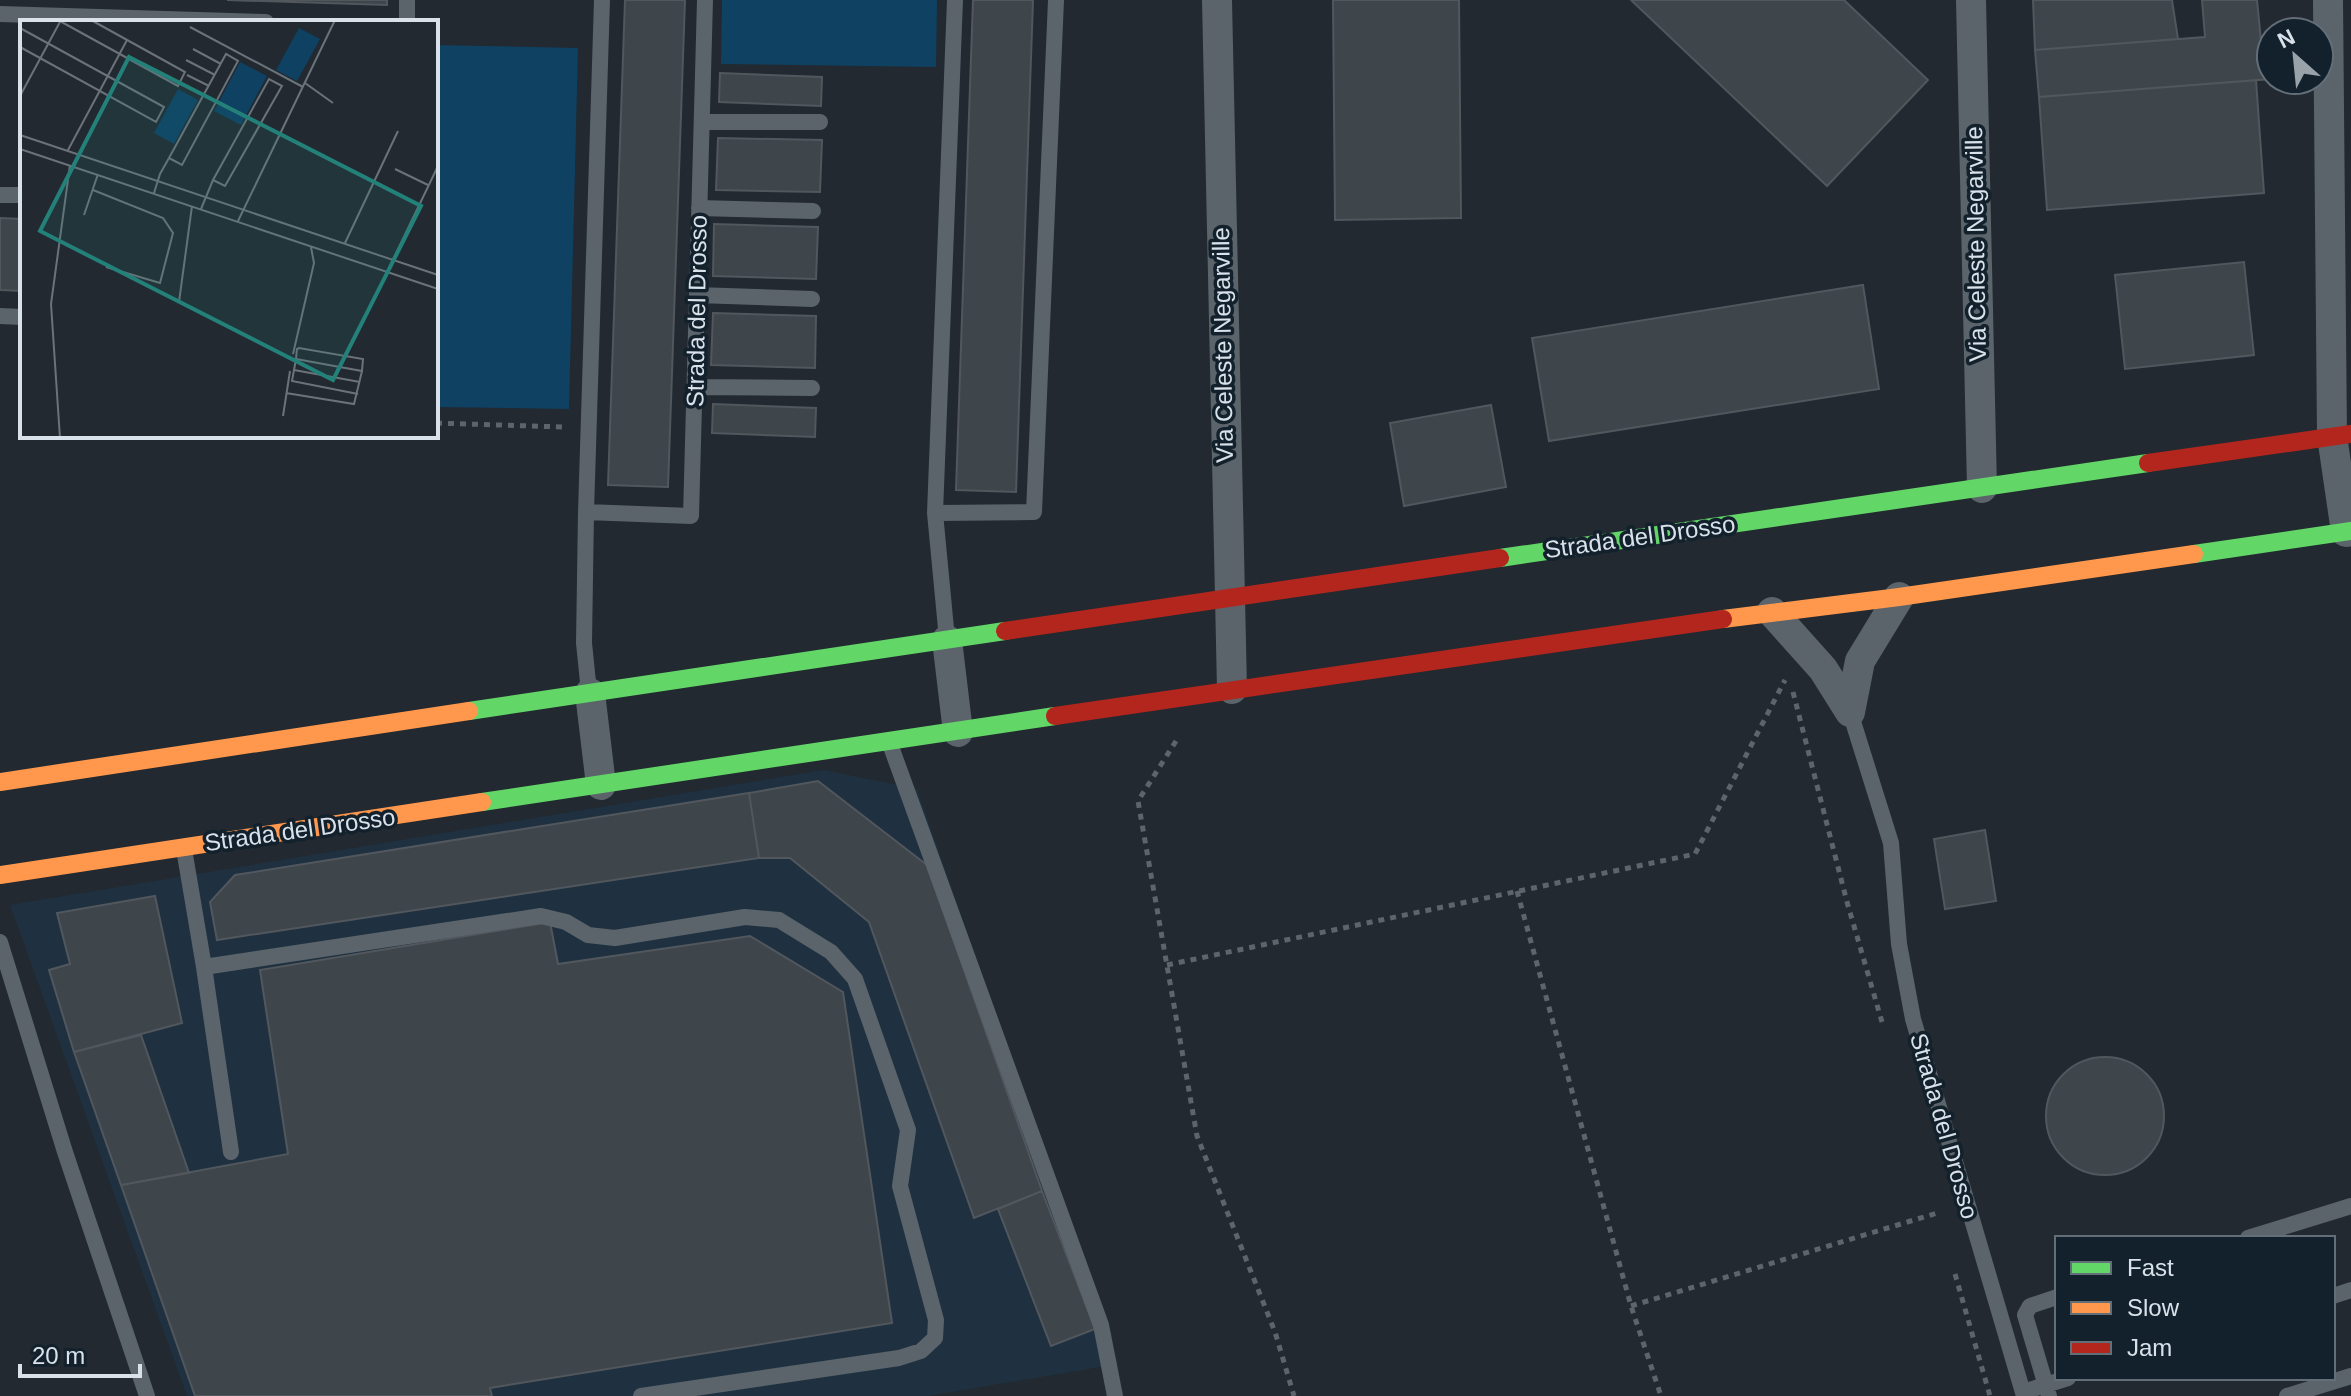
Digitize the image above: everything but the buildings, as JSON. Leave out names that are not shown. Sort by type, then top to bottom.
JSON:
[{"type":"street","name":"Via Celeste Negarville","points":[[1217,0],[1229,597],[1219,691]]},
{"type":"street","name":"Via Celeste Negarville","points":[[1971,0],[1982,488]]},
{"type":"street","name":"Strada del Drosso","points":[[0,875],[1219,691],[2348,531],[2328,0]]},
{"type":"street","name":"Strada del Drosso","points":[[0,782],[1229,597],[2342,435]]},
{"type":"street","name":"Strada del Drosso","points":[[1850,712],[1860,661],[1899,597]]},
{"type":"street","name":"Strada del Drosso","points":[[1772,612],[1823,669],[1850,712]]},
{"type":"street","points":[[947,640],[958,732]]},
{"type":"street","points":[[590,693],[601,785]]},
{"type":"lane","points":[[590,693],[584,643],[586,512],[602,0]]},
{"type":"lane","name":"Strada del Drosso","points":[[586,512],[691,516],[705,0]]},
{"type":"lane","points":[[947,640],[935,513],[955,0]]},
{"type":"lane","points":[[935,513],[1034,512],[1056,0]]},
{"type":"lane","points":[[0,14],[200,20]]},
{"type":"lane","points":[[702,122],[820,122]]},
{"type":"lane","points":[[699,208],[813,211]]},
{"type":"lane","points":[[697,295],[812,299]]},
{"type":"lane","points":[[0,316],[20,317]]},
{"type":"lane","points":[[695,387],[812,388]]},
{"type":"lane","name":"Strada del Drosso","points":[[1850,712],[1891,843],[1899,944],[1913,1019],[2024,1394]]},
{"type":"lane","points":[[890,743],[1101,1325],[1115,1396]]},
{"type":"lane","points":[[184,847],[231,1152]]},
{"type":"lane","points":[[204,967],[541,916],[566,922],[588,935],[615,938],[745,917],[779,920],[831,952],[855,979],[908,1130],[900,1186],[936,1320],[935,1338],[921,1351],[899,1358],[641,1396]]},
{"type":"lane","points":[[0,942],[65,1152],[147,1396]]},
{"type":"lane","points":[[2254,1236],[2351,1206]]},
{"type":"lane","points":[[2024,1394],[2048,1390],[2025,1315],[2030,1306],[2055,1298]]},
{"type":"lane","points":[[2287,1396],[2351,1376]]},
{"type":"path","points":[[438,423],[588,427]]},
{"type":"path","points":[[1167,965],[1695,854],[1788,675]]},
{"type":"path","points":[[1219,691],[1138,801],[1197,1136],[1275,1332],[1294,1396]]},
{"type":"path","points":[[1517,891],[1631,1306],[1661,1396]]},
{"type":"path","points":[[1631,1306],[1937,1213]]},
{"type":"shaded area","points":[[722,0],[937,0],[936,67],[721,64]]},
{"type":"shaded area","points":[[438,45],[578,48],[569,409],[438,407]]},
{"type":"shaded area","points":[[824,770],[917,789],[1118,1364],[928,1396],[187,1396],[10,905]]},
{"type":"traffic: fast","points":[[1500,558],[2148,463]]},
{"type":"traffic: fast","points":[[2194,554],[2351,531]]},
{"type":"traffic: fast","points":[[469,711],[1005,631]]},
{"type":"traffic: fast","points":[[482,802],[1055,716]]},
{"type":"traffic: slow","points":[[1723,619],[2194,554]]},
{"type":"traffic: slow","points":[[0,782],[469,711]]},
{"type":"traffic: slow","points":[[0,875],[482,802]]},
{"type":"traffic: jam","points":[[2148,463],[2351,434]]},
{"type":"traffic: jam","points":[[1005,631],[1500,558]]},
{"type":"traffic: jam","points":[[1055,716],[1723,619]]}]
